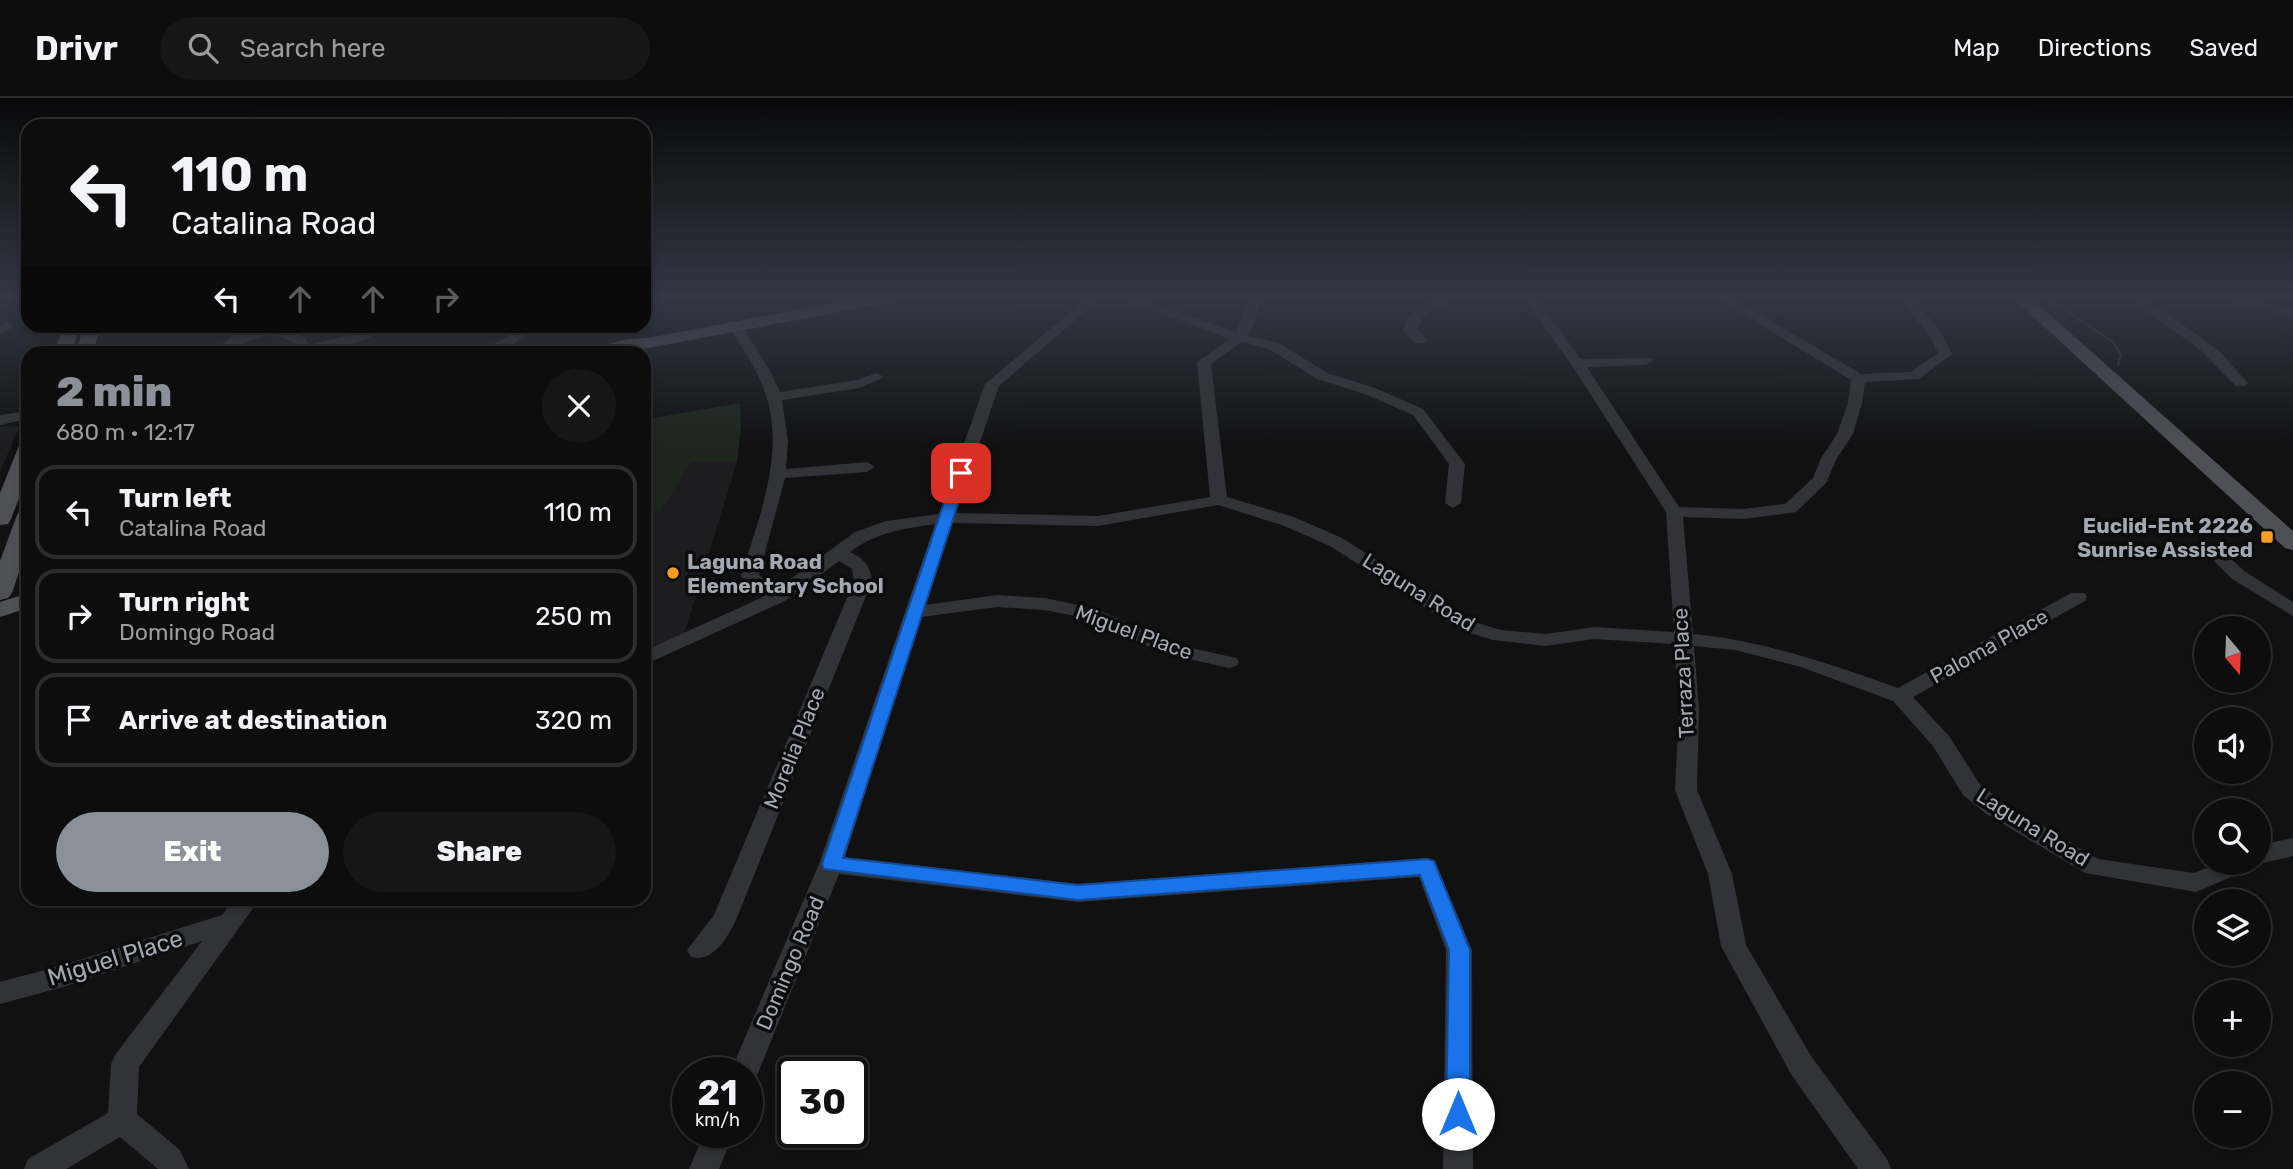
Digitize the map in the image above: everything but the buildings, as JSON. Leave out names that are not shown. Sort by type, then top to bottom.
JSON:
[{"type":"main road","points":[[2075,347],[2293,543]]},
{"type":"main road","points":[[0,519],[21,466]]},
{"type":"main road","points":[[0,593],[21,534]]},
{"type":"main road","points":[[0,599],[21,598]]},
{"type":"main road","points":[[0,610],[21,600]]},
{"type":"street","points":[[748,347],[775,397],[779,433],[779,474],[750,576],[762,589],[778,597]]},
{"type":"street","name":"Domingo Road","points":[[751,1057],[831,864],[913,612],[992,384],[1036,347]]},
{"type":"street","points":[[1219,500],[1204,362],[1227,347]]},
{"type":"street","points":[[1276,347],[1321,376],[1370,391],[1418,412],[1457,464],[1453,503]]},
{"type":"street","name":"Terraza Place","points":[[1565,347],[1674,512],[1689,710],[1686,790],[1720,874],[1734,946],[1801,1065],[1876,1169]]},
{"type":"street","points":[[1805,347],[1857,378],[1914,376],[1945,354],[1941,347]]},
{"type":"street","points":[[2209,347],[2224,360],[2241,383]]},
{"type":"street","points":[[1577,363],[1646,361]]},
{"type":"street","points":[[775,397],[860,384],[877,377]]},
{"type":"street","points":[[1674,512],[1743,514],[1790,508],[1820,480],[1829,458],[1845,434],[1855,403],[1857,378]]},
{"type":"street","points":[[0,421],[21,416]]},
{"type":"street","points":[[779,474],[867,467]]},
{"type":"street","name":"Laguna Road","points":[[651,656],[778,597],[861,536],[886,526],[945,518],[1098,521],[1219,500],[1288,521],[1336,542],[1467,626],[1500,636],[1546,640],[1594,633],[1682,637],[1735,644],[1808,663],[1900,696],[1941,741],[1971,789],[1993,807],[2093,867],[2196,883],[2214,875]]},
{"type":"street","points":[[2210,548],[2238,575],[2293,610]]},
{"type":"street","name":"Morelia Place","points":[[700,950],[724,920],[863,581],[859,565],[836,553]]},
{"type":"street","name":"Paloma Place","points":[[1900,696],[2078,597]]},
{"type":"street","name":"Miguel Place","points":[[913,612],[997,601],[1045,604],[1088,612],[1173,650],[1229,662]]},
{"type":"street","points":[[2271,850],[2293,847]]},
{"type":"street","points":[[831,864],[1078,892],[1427,867],[1459,950],[1458,1169]]},
{"type":"street","points":[[122,1120],[125,1063],[242,906]]},
{"type":"street","name":"Miguel Place","points":[[0,993],[63,976],[230,922]]},
{"type":"street","points":[[40,1169],[122,1120]]},
{"type":"street","points":[[122,1120],[170,1160],[174,1169]]},
{"type":"street","points":[[704,1169],[713,1148]]},
{"type":"shaded area","points":[[740,403],[741,426],[737,462],[692,462],[661,511],[651,511],[651,419]]},
{"type":"shaded area","points":[[0,427],[19,428],[0,472]]},
{"type":"shaded area","name":"Laguna Road Elementary School","points":[[692,462],[737,462],[684,634],[651,650],[651,511],[661,511]]},
{"type":"waterway","points":[[2116,347],[2121,355],[2118,364]]},
{"type":"place","name":"Euclid-Ent 2226 Sunrise Assisted","points":[[2267,537]]},
{"type":"place","name":"Laguna Road Elementary School","points":[[673,573]]},
{"type":"route","points":[[961,473],[831,864],[1078,892],[1427,867],[1459,950],[1458,1114]]}]
